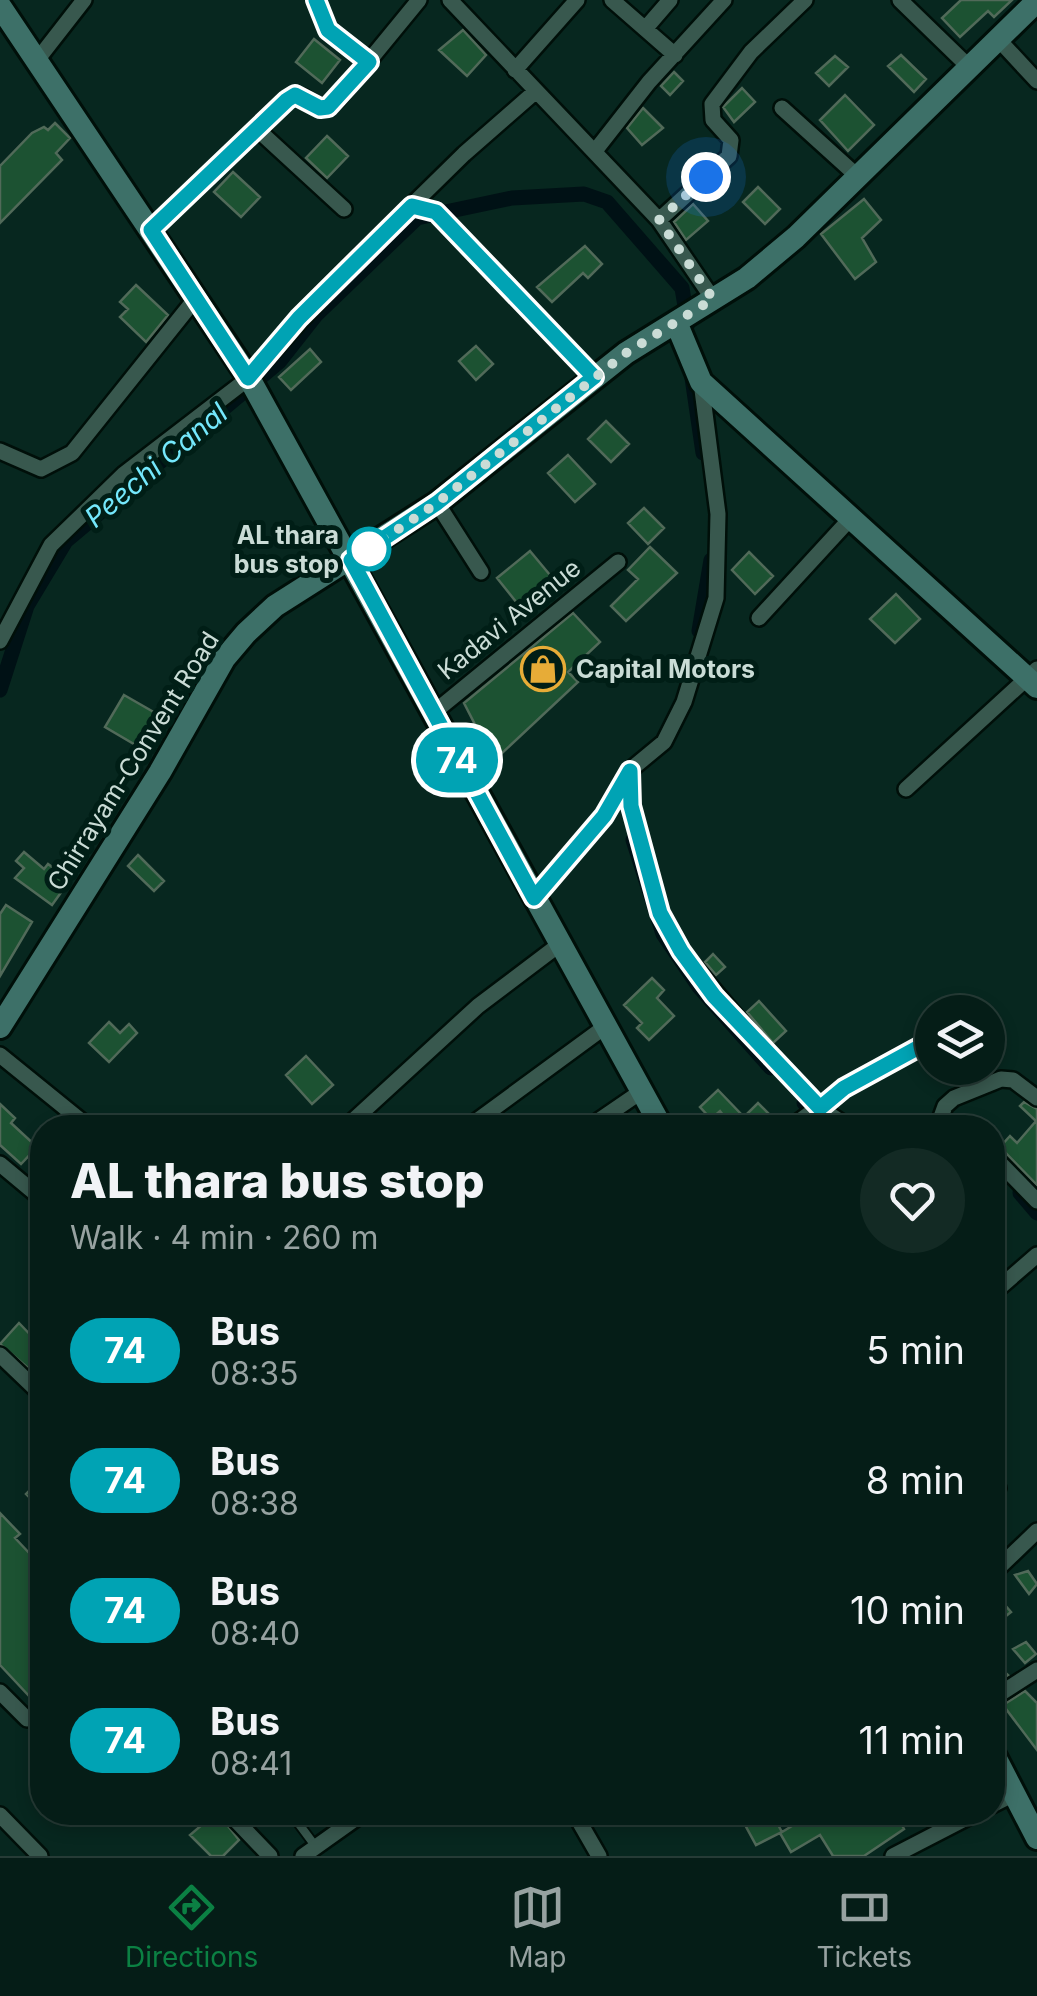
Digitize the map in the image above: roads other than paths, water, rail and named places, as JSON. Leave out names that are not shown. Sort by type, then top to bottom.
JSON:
[{"type":"street","points":[[38,59],[84,0]]},
{"type":"street","points":[[316,0],[328,30],[369,62]]},
{"type":"street","points":[[151,230],[295,95],[320,108],[328,107],[419,0]]},
{"type":"street","points":[[450,0],[659,220],[691,313],[694,369],[718,514],[716,598],[675,726],[630,771],[604,816],[534,898]]},
{"type":"street","points":[[516,70],[577,0]]},
{"type":"street","points":[[612,0],[675,55]]},
{"type":"street","points":[[645,29],[670,0]]},
{"type":"street","points":[[595,151],[724,0]]},
{"type":"street","points":[[659,220],[729,156],[731,140],[713,120],[712,104],[751,52],[806,0]]},
{"type":"street","points":[[900,0],[969,67]]},
{"type":"street","name":"Chirrayam-Convent Road","points":[[0,1027],[160,772],[224,658],[276,606],[437,503],[594,377],[796,238],[1037,1]]},
{"type":"street","points":[[0,6],[252,384],[655,1115]]},
{"type":"street","points":[[998,39],[1037,82]]},
{"type":"street","points":[[0,641],[51,544],[124,474],[252,384],[299,318],[536,91]]},
{"type":"street","points":[[782,108],[856,175]]},
{"type":"street","points":[[257,128],[344,209]]},
{"type":"street","points":[[412,206],[436,212],[594,377]]},
{"type":"street","points":[[0,451],[41,469],[72,452],[196,298]]},
{"type":"street","points":[[694,369],[850,519],[1034,678],[906,788]]},
{"type":"street","points":[[437,503],[481,572]]},
{"type":"street","points":[[760,618],[850,519]]},
{"type":"street","name":"Kadavi Avenue","points":[[432,714],[618,562]]},
{"type":"street","points":[[630,771],[631,806],[660,913],[681,951],[714,996],[830,1115]]},
{"type":"street","points":[[358,1115],[478,1006],[560,944]]},
{"type":"street","points":[[485,1115],[606,1026]]},
{"type":"street","points":[[810,1115],[844,1088],[915,1049]]},
{"type":"street","points":[[0,1055],[74,1115]]},
{"type":"street","points":[[942,1115],[954,1098],[1001,1079],[1013,1080],[1037,1098]]},
{"type":"street","points":[[607,1115],[642,1091]]},
{"type":"street","points":[[0,1164],[30,1188]]},
{"type":"street","points":[[1005,1169],[1037,1202]]},
{"type":"street","points":[[1005,1283],[1037,1255]]},
{"type":"street","points":[[0,1354],[30,1383]]},
{"type":"street","points":[[1005,1562],[1037,1532]]},
{"type":"street","points":[[1005,1691],[1037,1670]]},
{"type":"street","points":[[0,1692],[27,1719]]},
{"type":"street","points":[[1005,1776],[1014,1794],[1031,1811],[1037,1838]]},
{"type":"street","points":[[1005,1798],[1014,1794]]},
{"type":"street","points":[[0,1815],[40,1856]]},
{"type":"street","points":[[240,1825],[270,1856]]},
{"type":"street","points":[[315,1848],[347,1825]]},
{"type":"street","points":[[581,1825],[599,1856]]},
{"type":"street","points":[[894,1856],[953,1825]]},
{"type":"street","points":[[315,1848],[337,1856]]},
{"type":"lane","points":[[299,1825],[315,1848]]},
{"type":"waterway","name":"Peechi Canal","points":[[0,690],[27,606],[66,541],[279,362],[316,315],[417,218],[512,198],[584,194],[607,202],[682,288],[688,324]]},
{"type":"waterway","name":"Peechi Canal","points":[[691,371],[703,453]]},
{"type":"waterway","name":"Peechi Canal","points":[[699,631],[711,560]]},
{"type":"waterway","name":"Peechi Canal","points":[[633,840],[663,934],[699,987],[771,1068]]},
{"type":"waterway","name":"Peechi Canal","points":[[804,1103],[817,1115]]},
{"type":"waterway","name":"Peechi Canal","points":[[1020,1193],[1037,1213]]},
{"type":"place","name":"AL thara bus stop","points":[[369,549]]},
{"type":"place","name":"Capital Motors","points":[[543,669]]}]
